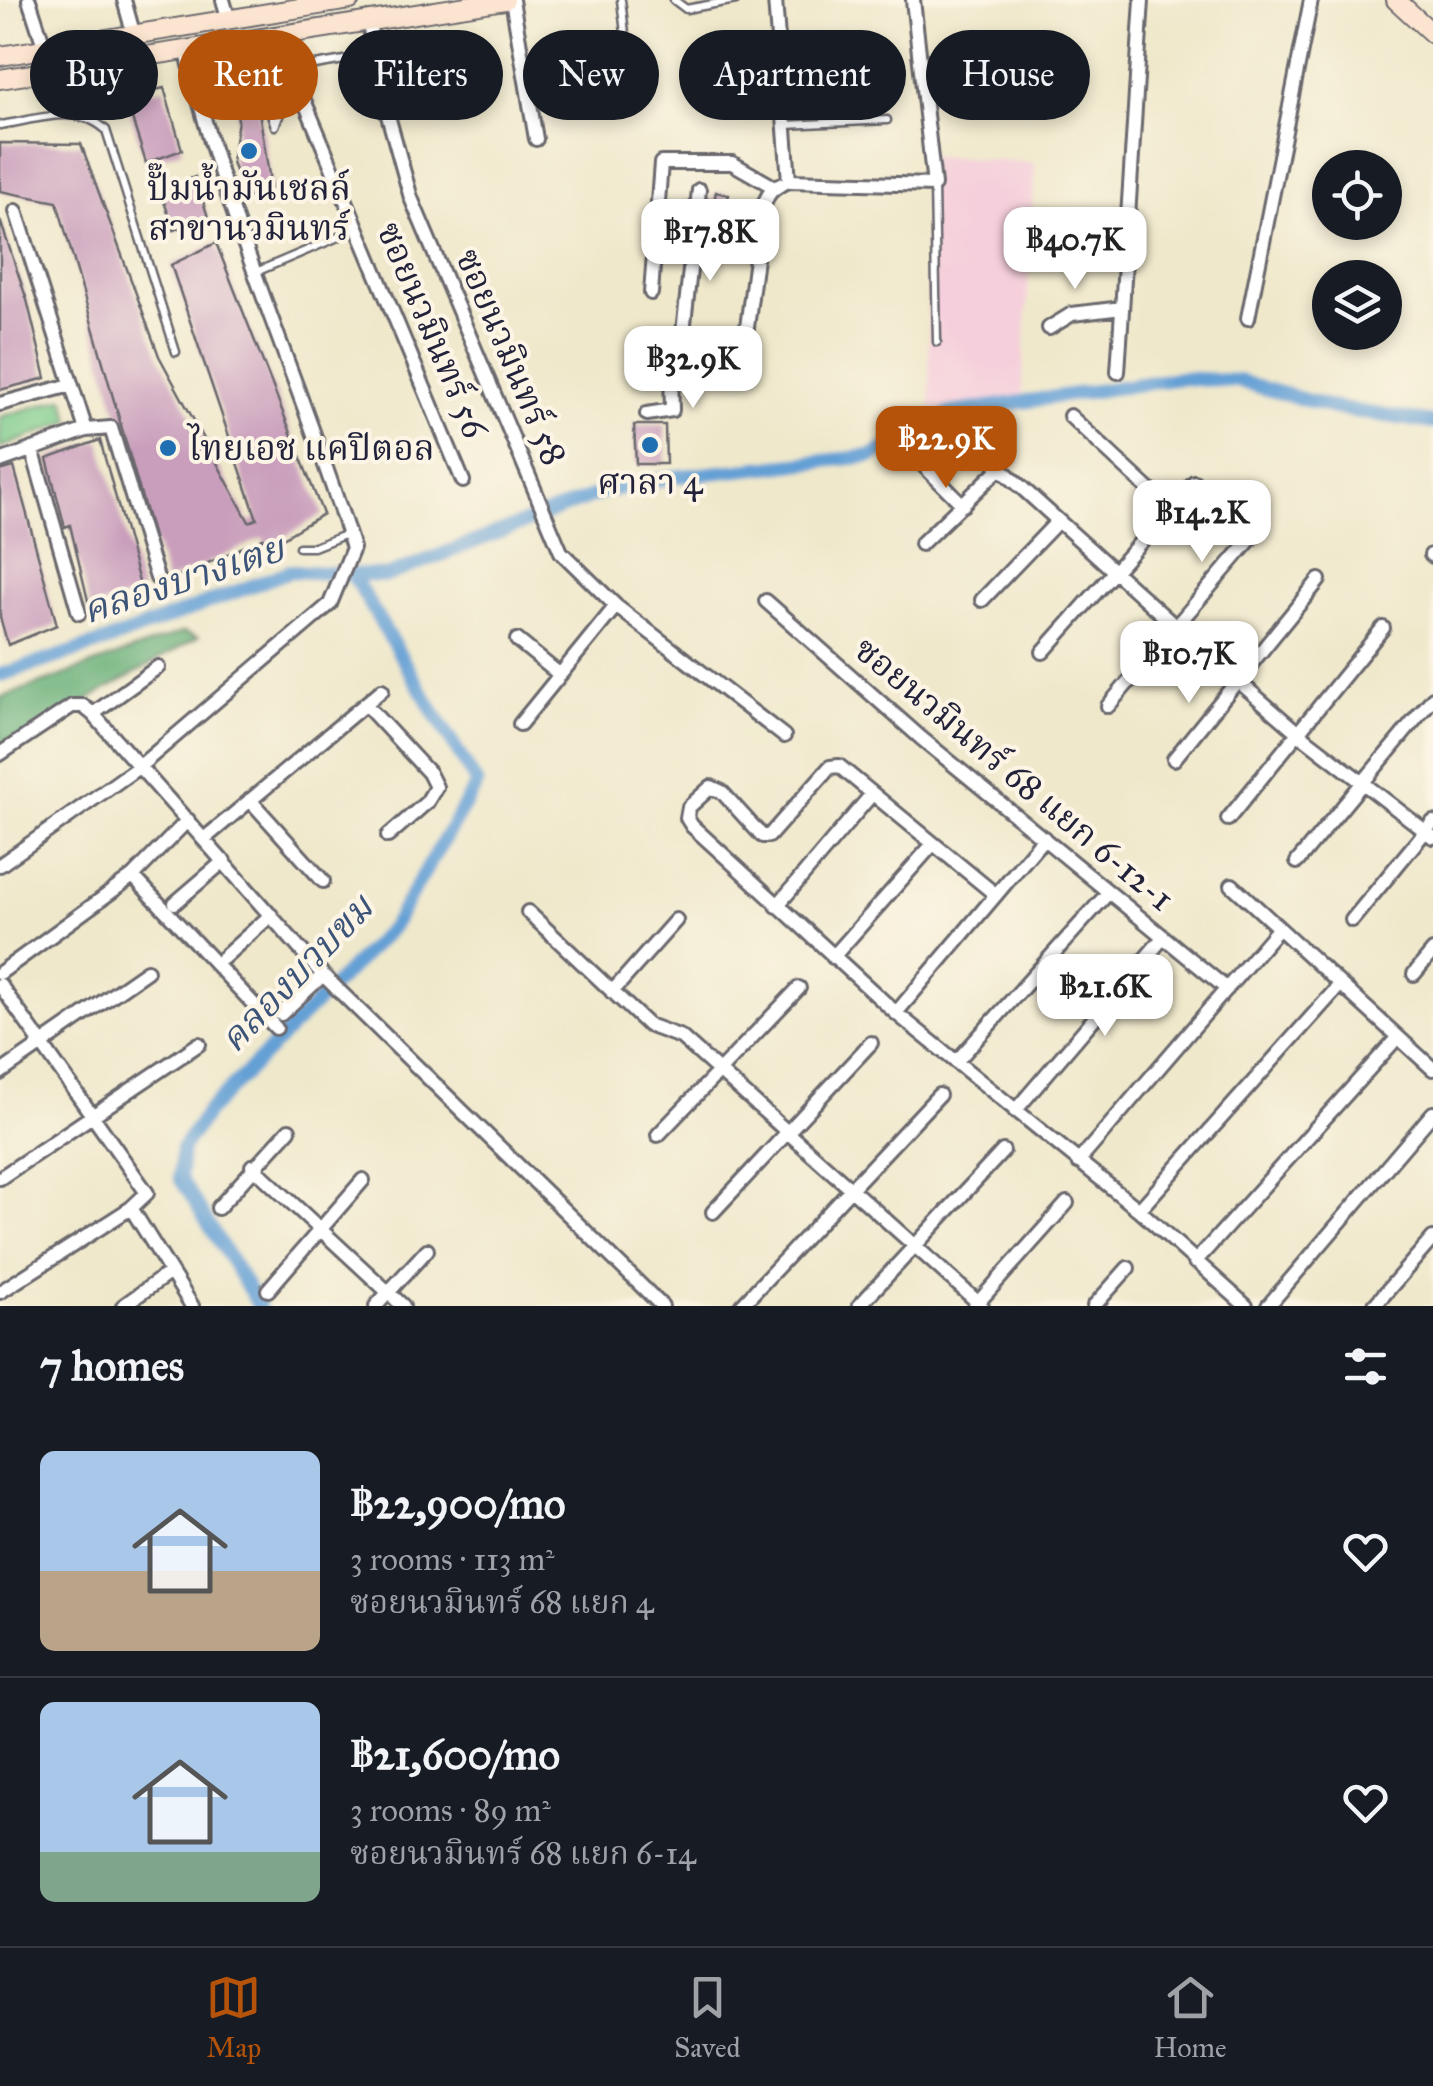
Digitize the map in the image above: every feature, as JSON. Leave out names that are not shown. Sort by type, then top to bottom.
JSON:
[{"type":"main road","points":[[158,32],[350,0]]},
{"type":"main road","points":[[296,30],[508,0]]},
{"type":"main road","points":[[1396,0],[1433,34]]},
{"type":"main road","points":[[229,20],[232,30]]},
{"type":"main road","points":[[0,78],[178,49]]},
{"type":"main road","points":[[0,56],[30,51]]},
{"type":"street","points":[[29,0],[39,30]]},
{"type":"street","points":[[124,0],[132,30]]},
{"type":"street","points":[[223,0],[229,20]]},
{"type":"street","points":[[508,0],[536,139]]},
{"type":"street","points":[[775,0],[789,181]]},
{"type":"street","points":[[681,350],[698,358],[743,358],[762,213],[774,187],[789,181],[934,185],[913,0]]},
{"type":"street","points":[[1118,372],[1142,0]]},
{"type":"street","points":[[1248,318],[1311,0]]},
{"type":"street","name":"ซอยนวมินทร์ 58","points":[[368,19],[370,30]]},
{"type":"street","points":[[0,865],[140,766],[330,604],[353,548],[202,120]]},
{"type":"street","name":"ซอยนวมินทร์ 56","points":[[312,120],[463,482]]},
{"type":"street","name":"ซอยนวมินทร์ 58","points":[[391,120],[411,198],[561,552],[616,606],[784,736]]},
{"type":"street","points":[[651,293],[661,164],[732,163],[774,187]]},
{"type":"street","points":[[647,414],[672,410],[671,372],[681,350],[699,190]]},
{"type":"street","points":[[16,211],[86,430]]},
{"type":"street","points":[[1049,328],[1072,314],[1122,308]]},
{"type":"street","points":[[0,404],[71,384]]},
{"type":"street","points":[[1070,416],[1170,509]]},
{"type":"street","points":[[962,427],[1058,522],[1297,732],[1431,830],[1352,920]]},
{"type":"street","points":[[0,460],[86,430],[111,428],[116,434],[157,578]]},
{"type":"street","points":[[32,449],[80,613]]},
{"type":"street","points":[[912,454],[963,504]]},
{"type":"street","points":[[922,544],[1000,468]]},
{"type":"street","points":[[1044,652],[1117,574],[1194,482]]},
{"type":"street","points":[[982,600],[1058,522]]},
{"type":"street","points":[[1108,706],[1260,528]]},
{"type":"street","points":[[1174,759],[1318,580]]},
{"type":"street","name":"ซอยนวมินทร์ 68 แยก 6-12-1","points":[[766,601],[921,738],[1162,940],[1227,989]]},
{"type":"street","points":[[520,724],[616,606]]},
{"type":"street","points":[[1228,819],[1383,628]]},
{"type":"street","points":[[517,640],[560,675]]},
{"type":"street","points":[[94,714],[158,668]]},
{"type":"street","points":[[204,839],[382,690]]},
{"type":"street","points":[[1296,862],[1433,698]]},
{"type":"street","points":[[365,704],[430,773],[436,787],[427,802],[388,836]]},
{"type":"street","points":[[0,754],[72,706],[83,706],[94,714],[327,978],[662,1306]]},
{"type":"street","points":[[996,896],[839,766],[830,768],[769,836],[762,836],[722,792],[711,787],[701,793],[686,818],[896,1013],[1139,1210],[1246,1306]]},
{"type":"street","points":[[777,906],[872,794]]},
{"type":"street","points":[[250,800],[324,881]]},
{"type":"street","points":[[0,973],[133,876],[188,820]]},
{"type":"street","points":[[896,1013],[1044,838]]},
{"type":"street","points":[[833,956],[934,844]]},
{"type":"street","points":[[175,902],[224,861]]},
{"type":"street","points":[[133,876],[276,1028]]},
{"type":"street","points":[[1232,885],[1433,1069]]},
{"type":"street","points":[[956,1062],[1108,892]]},
{"type":"street","points":[[528,912],[648,1025],[681,1036],[978,1305],[1066,1203]]},
{"type":"street","points":[[223,958],[271,916]]},
{"type":"street","points":[[612,992],[676,920]]},
{"type":"street","points":[[1078,1162],[1278,930]]},
{"type":"street","points":[[1015,1110],[1162,940]]},
{"type":"street","points":[[1414,974],[1433,951]]},
{"type":"street","points":[[0,1072],[148,971]]},
{"type":"street","points":[[281,1014],[327,978]]},
{"type":"street","points":[[0,984],[39,1046],[147,1193],[131,1208],[0,1292]]},
{"type":"street","points":[[1139,1210],[1339,986]]},
{"type":"street","points":[[658,1135],[799,988]]},
{"type":"street","points":[[1195,1262],[1397,1038]]},
{"type":"street","points":[[713,1212],[871,1043]]},
{"type":"street","points":[[0,1178],[199,1044]]},
{"type":"street","points":[[741,1306],[939,1095]]},
{"type":"street","points":[[1268,1306],[1433,1112]]},
{"type":"street","points":[[218,1208],[252,1166],[289,1130]]},
{"type":"street","points":[[859,1306],[1002,1150]]},
{"type":"street","points":[[252,1166],[403,1306]]},
{"type":"street","points":[[268,1290],[363,1180]]},
{"type":"street","points":[[131,1208],[192,1306]]},
{"type":"street","points":[[1374,1306],[1433,1238]]},
{"type":"street","points":[[376,1306],[427,1250]]},
{"type":"street","points":[[1094,1306],[1128,1268]]},
{"type":"street","points":[[122,1306],[169,1272]]},
{"type":"lane","points":[[620,0],[624,30]]},
{"type":"lane","points":[[674,0],[686,9],[736,0]]},
{"type":"lane","points":[[0,126],[72,114],[86,116],[106,130],[176,352]]},
{"type":"lane","points":[[784,125],[887,120]]},
{"type":"lane","points":[[934,185],[937,342]]},
{"type":"lane","points":[[256,272],[343,234]]},
{"type":"lane","points":[[298,547],[314,547],[348,533]]},
{"type":"shaded area","points":[[922,155],[1035,163],[1022,396],[931,410]]},
{"type":"green space","points":[[64,398],[71,421],[0,448],[0,417]]},
{"type":"green space","points":[[183,632],[198,637],[0,750],[0,698]]},
{"type":"building","points":[[164,88],[182,150],[146,163],[132,120],[158,120],[158,89]]},
{"type":"building","name":"ปั๊มน้ำมันเชลล์ สาขานวมินทร์","points":[[238,120],[260,120],[271,188],[245,199],[232,162]]},
{"type":"building","name":"ไทยเอช แคปิตอล","points":[[0,143],[81,144],[159,356],[249,522],[257,519],[171,265],[216,243],[323,514],[266,548],[263,538],[166,582],[57,202],[0,191]]},
{"type":"building","points":[[195,177],[208,217],[174,230],[160,190]]},
{"type":"building","points":[[716,192],[729,195],[727,202],[735,204],[732,216],[726,215],[722,233],[705,229],[708,199],[714,200]]},
{"type":"building","points":[[0,220],[27,300],[46,378],[0,390]]},
{"type":"building","name":"ศาลา 4","points":[[634,425],[665,425],[666,464],[636,464]]},
{"type":"building","points":[[100,440],[142,593],[90,609],[70,525],[65,527],[47,459]]},
{"type":"building","points":[[14,467],[57,625],[8,645],[0,617],[0,471]]},
{"type":"waterway","name":"คลองบางเตย","points":[[0,675],[111,640],[290,571],[386,576],[604,492],[672,477],[871,456],[950,413],[1180,378],[1238,381],[1334,408],[1433,423]]},
{"type":"waterway","name":"คลองบวบขม","points":[[259,1306],[180,1178],[182,1148],[208,1111],[392,927],[477,784],[353,576]]},
{"type":"place","name":"ปั๊มน้ำมันเชลล์ สาขานวมินทร์","points":[[249,151]]},
{"type":"place","name":"ศาลา 4","points":[[650,445]]},
{"type":"place","name":"ไทยเอช แคปิตอล","points":[[168,448]]}]
